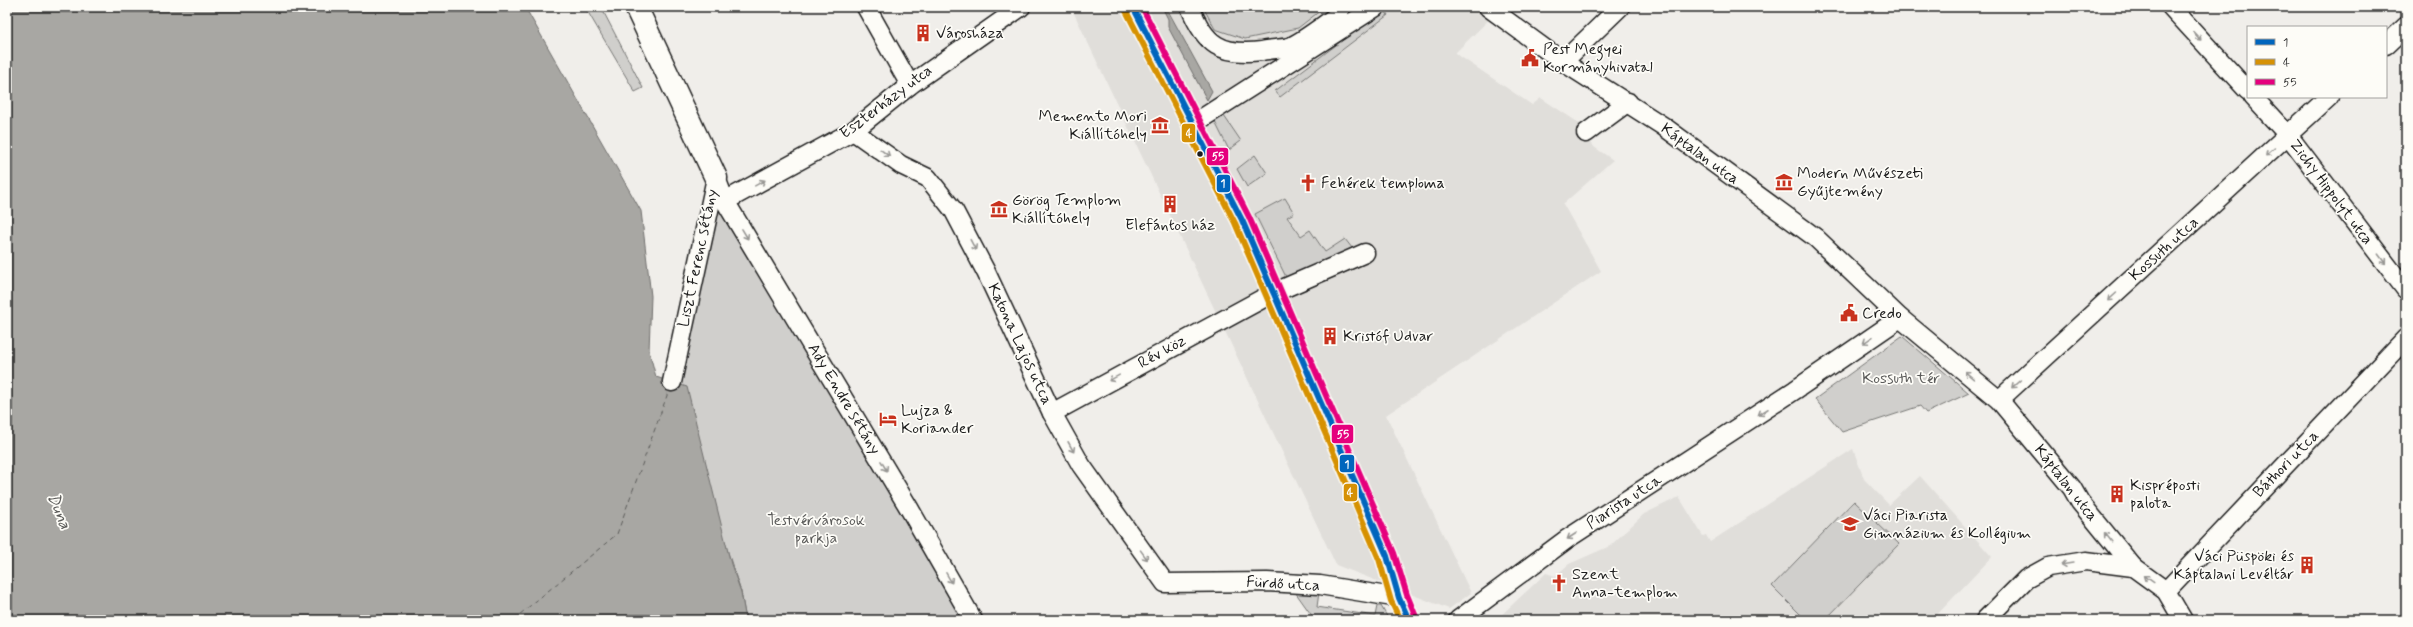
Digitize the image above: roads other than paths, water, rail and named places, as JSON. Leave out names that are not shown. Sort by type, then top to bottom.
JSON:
[{"type":"street","name":"Liszt Ferenc sétány","points":[[636,7],[716,178],[672,382]]},
{"type":"street","points":[[866,7],[910,84]]},
{"type":"street","name":"Eszterházy utca","points":[[725,201],[853,131],[910,84],[1021,7]]},
{"type":"street","points":[[1133,7],[1242,220],[1387,556],[1399,598],[1408,620]]},
{"type":"street","points":[[1197,15],[1207,38],[1222,50],[1242,53],[1290,47],[1302,32],[1338,16],[1341,7]]},
{"type":"street","points":[[1193,124],[1376,7]]},
{"type":"street","name":"Káptalan utca","points":[[1488,7],[1563,62],[1628,102],[1816,238],[1900,318]]},
{"type":"street","points":[[1563,62],[1620,7]]},
{"type":"street","points":[[2171,7],[2247,90]]},
{"type":"street","points":[[2387,44],[2406,26]]},
{"type":"street","name":"Zichy Hippolyt utca","points":[[2254,98],[2288,135],[2406,290]]},
{"type":"street","name":"Kossuth utca","points":[[1999,400],[2328,98]]},
{"type":"street","points":[[1586,133],[1628,102]]},
{"type":"street","name":"Katona Lajos utca","points":[[853,131],[901,165],[928,178],[954,211],[986,272],[1052,413],[1081,465],[1165,583]]},
{"type":"street","name":"Ady Endre sétány","points":[[716,178],[725,201],[909,508],[973,620]]},
{"type":"street","name":"Rév köz","points":[[1052,413],[1161,352],[1273,293],[1365,253]]},
{"type":"street","points":[[1900,318],[1999,400]]},
{"type":"street","name":"Piarista utca","points":[[1458,620],[1567,539],[1795,390],[1900,318]]},
{"type":"street","name":"Báthori utca","points":[[2166,591],[2406,338]]},
{"type":"street","name":"Káptalan utca","points":[[1999,400],[2072,488],[2080,502],[2133,567]]},
{"type":"street","points":[[1985,620],[2026,579],[2048,567],[2086,561],[2133,567],[2166,591],[2184,620]]},
{"type":"street","name":"Fürdő utca","points":[[1165,583],[1267,582],[1320,585],[1399,598]]},
{"type":"water","name":"Duna","points":[[7,7],[525,7],[641,211],[651,296],[649,351],[656,377],[687,387],[731,564],[741,592],[746,620],[7,620]]},
{"type":"water","points":[[1162,7],[1166,7],[1212,91],[1207,100],[1168,27],[1168,19]]},
{"type":"place","name":"Városháza","points":[[923,33]]},
{"type":"place","name":"Pest Megyei Kormányhivatal","points":[[1530,58]]},
{"type":"place","name":"Memento Mori Kiállítóhely","points":[[1160,125]]},
{"type":"place","name":"Modern Művészeti Gyűjtemény","points":[[1784,182]]},
{"type":"place","name":"Fehérek temploma","points":[[1308,183]]},
{"type":"place","name":"Elefántos ház","points":[[1170,204]]},
{"type":"place","name":"Görög Templom Kiállítóhely","points":[[999,209]]},
{"type":"place","name":"Credo","points":[[1849,313]]},
{"type":"place","name":"Kristóf Udvar","points":[[1330,336]]},
{"type":"place","name":"Lujza & Koriander","points":[[888,419]]},
{"type":"place","name":"Kispréposti palota","points":[[2117,494]]},
{"type":"place","name":"Váci Piarista Gimnázium és Kollégium","points":[[1850,524]]},
{"type":"place","name":"Váci Püspöki és Káptalani Levéltár","points":[[2307,565]]},
{"type":"place","name":"Szent Anna-templom","points":[[1559,583]]},
{"type":"park label","name":"Kossuth tér","points":[[1901,378]]},
{"type":"park label","name":"Testvérvárosok parkja","points":[[816,529]]}]
